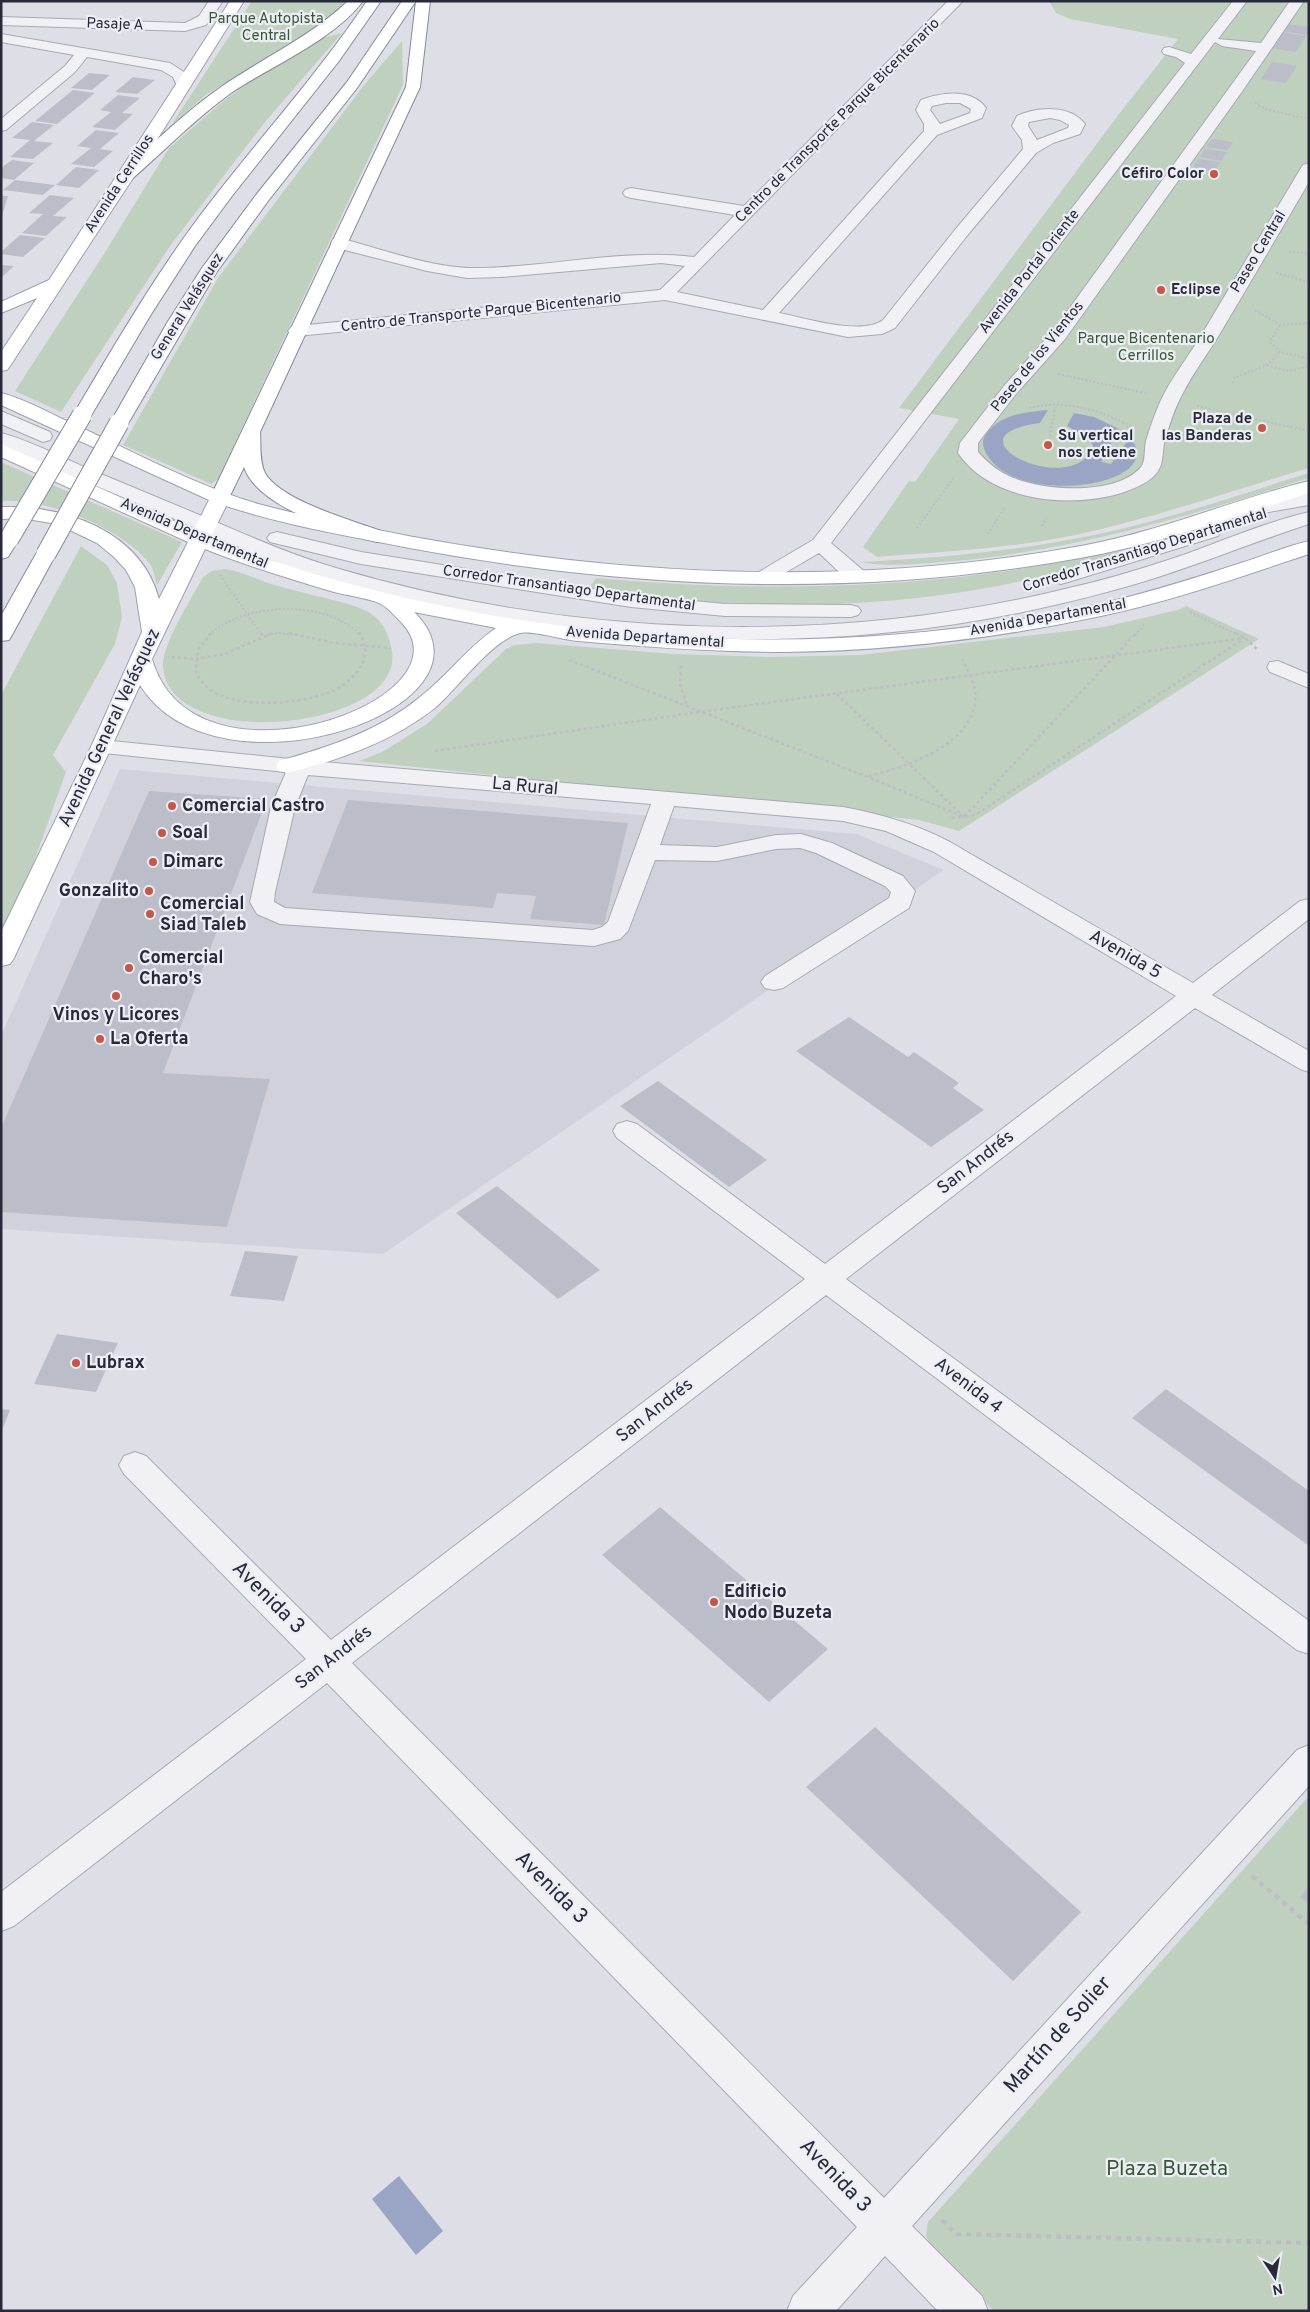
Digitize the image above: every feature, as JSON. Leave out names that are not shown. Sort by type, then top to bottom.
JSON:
[{"type":"main road","name":"Avenida Cerrillos","points":[[1,366],[127,175],[237,1]]},
{"type":"main road","points":[[127,175],[200,110],[234,85],[330,26],[356,1]]},
{"type":"main road","name":"General Velásquez","points":[[5,546],[148,304],[194,234],[328,66],[374,1]]},
{"type":"main road","name":"General Velásquez","points":[[1,635],[176,323],[208,272],[262,198],[352,85],[409,1]]},
{"type":"main road","name":"Avenida General Velásquez","points":[[1,958],[102,747],[147,645],[251,432],[413,87],[423,1]]},
{"type":"main road","points":[[1,308],[55,284]]},
{"type":"main road","name":"Avenida Departamental","points":[[1,398],[209,519],[296,575],[385,599],[517,626],[621,638],[743,645],[820,645],[936,636],[1015,626],[1104,609],[1190,586],[1309,547]]},
{"type":"main road","points":[[251,432],[252,459],[256,473],[264,486],[273,493],[306,510],[377,536]]},
{"type":"main road","name":"Avenida Departamental","points":[[1,450],[209,519],[260,510],[377,536],[479,554],[616,571],[764,577],[858,576],[986,566],[1079,552],[1160,534],[1309,488]]},
{"type":"main road","points":[[1,513],[33,512],[60,518],[85,529],[111,545],[130,563],[144,586],[151,609],[147,645],[148,680],[158,696],[171,708],[196,723],[223,731],[252,736],[286,735],[328,729],[365,715],[389,702],[404,690],[420,667],[424,649],[421,636],[412,621],[385,599]]},
{"type":"main road","points":[[294,767],[343,749],[396,724],[443,688],[494,637],[517,626]]},
{"type":"street","name":"Pasaje A","points":[[1,21],[196,26],[202,23],[216,1]]},
{"type":"street","name":"Centro de Transporte Parque Bicentenario","points":[[665,295],[956,1]]},
{"type":"street","name":"Avenida Portal Oriente","points":[[764,577],[820,544],[1240,1]]},
{"type":"street","name":"Paseo de los Vientos","points":[[970,456],[968,453],[969,443],[1010,390],[1059,335],[1297,1]]},
{"type":"street","points":[[1,38],[165,66],[179,75],[183,85]]},
{"type":"street","points":[[1222,42],[1265,48]]},
{"type":"street","points":[[41,46],[49,54],[49,62]]},
{"type":"street","points":[[1168,51],[1181,54],[1193,62]]},
{"type":"street","points":[[1,127],[70,69],[83,52]]},
{"type":"street","points":[[768,315],[932,132]]},
{"type":"street","name":"Centro de Transporte Parque Bicentenario","points":[[297,332],[665,295],[848,332],[882,329],[889,324],[960,234],[1031,150]]},
{"type":"street","name":"Paseo Central","points":[[1154,446],[1170,400],[1309,168]]},
{"type":"street","points":[[631,193],[749,212]]},
{"type":"street","points":[[339,243],[427,266],[467,273],[661,258],[698,262]]},
{"type":"street","points":[[1,417],[209,519],[232,538],[314,569],[353,580],[464,605],[552,619],[599,624],[690,630],[769,632],[901,625],[1020,606],[1154,571],[1309,518]]},
{"type":"street","points":[[1,438],[209,519]]},
{"type":"street","points":[[970,456],[981,468],[1004,482],[1033,490],[1073,494],[1114,489],[1142,476],[1151,467],[1155,458],[1154,446]]},
{"type":"street","name":"Corredor Transantiago Departamental","points":[[209,519],[236,524],[293,543],[398,564],[660,604],[725,610],[816,612],[895,608],[942,603],[1028,587],[1309,500]]},
{"type":"street","name":"Corredor Transantiago Departamental","points":[[1230,512],[1309,500]]},
{"type":"street","points":[[820,544],[858,576]]},
{"type":"street","points":[[1278,667],[1309,682]]},
{"type":"street","name":"La Rural","points":[[102,747],[294,767],[843,814],[907,830],[942,847]]},
{"type":"street","points":[[294,767],[262,902],[266,908],[280,916],[594,938],[611,933],[619,925],[665,799]]},
{"type":"street","points":[[645,852],[717,854],[776,842],[801,842],[824,848],[894,881],[903,891],[900,902],[774,982]]},
{"type":"street","name":"Avenida 5","points":[[942,847],[1309,1063]]},
{"type":"street","name":"San Andrés","points":[[1,1914],[1309,907]]},
{"type":"street","name":"Avenida 4","points":[[627,1131],[1309,1640]]},
{"type":"street","name":"Avenida 3","points":[[135,1465],[316,1646],[329,1662],[967,2311]]},
{"type":"street","name":"Martín de Solier","points":[[808,2311],[1309,1760]]},
{"type":"path","points":[[1228,303],[1251,308],[1280,325],[1309,323]]},
{"type":"path","points":[[1267,365],[1294,370],[1306,366],[1309,360],[1280,352],[1270,342],[1280,325]]},
{"type":"path","points":[[1233,383],[1234,378],[1238,375],[1267,365],[1280,352]]},
{"type":"path","points":[[1049,440],[1056,404]]},
{"type":"path","points":[[990,416],[1006,410],[1056,404],[1113,416],[1129,425],[1154,446]]},
{"type":"path","points":[[1108,458],[1129,425]]},
{"type":"path","points":[[917,528],[970,456]]},
{"type":"path","points":[[214,567],[263,636]]},
{"type":"path","points":[[292,610],[332,616],[356,629],[366,647],[365,659],[359,672],[347,682],[331,692],[312,699],[282,704],[246,703],[226,698],[212,690],[201,680],[195,670],[194,658],[200,645],[212,633],[228,623],[248,615],[265,611],[292,610]]},
{"type":"path","points":[[1184,610],[1245,638],[1278,667]]},
{"type":"path","points":[[964,818],[1145,623]]},
{"type":"path","points":[[147,645],[176,658],[194,658],[230,653],[263,636],[279,633],[296,634],[324,642],[366,647],[397,648]]},
{"type":"path","points":[[434,751],[699,712],[1245,638]]},
{"type":"path","points":[[568,660],[868,777],[964,818],[975,816],[1245,638]]},
{"type":"path","points":[[868,777],[911,765],[938,749],[960,732],[974,710],[976,690],[961,657]]},
{"type":"path","points":[[684,659],[681,666],[680,684],[688,707]]},
{"type":"path","points":[[1225,1852],[1309,1924]]},
{"type":"path","points":[[914,2194],[956,2234],[1309,2243]]},
{"type":"shaded area","points":[[120,769],[856,834],[944,870],[383,1254],[1,1229],[1,1036]]},
{"type":"green space","name":"Parque Autopista Central","points":[[252,1],[348,1],[315,29],[207,94],[172,124]]},
{"type":"green space","name":"Parque Bicentenario Cerrillos","points":[[1049,1],[1309,1],[1309,468],[1150,516],[1070,536],[988,548],[877,557],[863,547],[909,481],[915,482],[959,419],[899,408],[1119,114],[1178,39],[1070,19],[1056,13]]},
{"type":"green space","points":[[342,33],[265,122],[170,246],[61,412],[15,391],[104,254],[169,148],[227,98],[261,74],[323,38]]},
{"type":"green space","points":[[402,41],[403,85],[218,479],[211,484],[123,445],[218,278],[365,84]]},
{"type":"green space","points":[[1,462],[182,542],[157,585],[149,563],[137,550],[102,527],[81,517],[39,504],[1,501]]},
{"type":"green space","points":[[1309,473],[1309,478],[1178,518],[1045,549],[1000,556],[919,564],[883,565],[860,562],[977,553],[1065,541],[1175,515]]},
{"type":"green space","points":[[81,546],[107,565],[117,583],[122,617],[115,644],[53,755],[66,772],[28,878],[1,931],[1,695]]},
{"type":"green space","points":[[1123,550],[1118,555],[1009,584],[943,595],[842,604],[740,604],[639,595],[589,588],[596,578],[693,585],[742,586],[889,583],[1003,572]]},
{"type":"green space","points":[[225,569],[277,586],[346,603],[375,616],[382,624],[390,642],[388,675],[366,697],[330,713],[287,721],[243,721],[204,713],[175,694],[163,666],[164,657],[178,621],[203,577],[212,571]]},
{"type":"green space","points":[[1186,606],[1259,639],[959,831],[919,820],[359,761],[382,752],[427,724],[506,649],[514,645],[536,643],[674,654],[771,657],[860,655],[1104,627],[1178,610]]},
{"type":"green space","name":"Plaza Buzeta","points":[[1309,1796],[1309,2311],[994,2311],[931,2247],[926,2235],[928,2222]]},
{"type":"water","points":[[1048,410],[1040,423],[1013,430],[1003,440],[1008,450],[1022,460],[1042,466],[1063,467],[1081,461],[1093,446],[1088,438],[1067,426],[1074,413],[1094,417],[1119,429],[1101,462],[1111,464],[1130,437],[1137,450],[1135,462],[1127,470],[1113,478],[1095,483],[1075,485],[1033,483],[1014,477],[998,467],[987,455],[983,444],[984,437],[992,427],[998,422],[1014,415]]},
{"type":"water","points":[[399,2176],[443,2231],[416,2255],[372,2199]]},
{"type":"building","points":[[1287,24],[1309,27],[1309,32],[1307,35],[1282,31]]},
{"type":"building","points":[[1281,32],[1306,36],[1296,52],[1271,48]]},
{"type":"building","points":[[1272,62],[1297,66],[1286,83],[1261,79]]},
{"type":"building","points":[[89,73],[110,75],[92,90],[71,88]]},
{"type":"building","points":[[133,77],[155,80],[137,94],[115,92]]},
{"type":"building","points":[[73,90],[95,93],[57,124],[35,121]]},
{"type":"building","points":[[118,95],[140,98],[122,113],[133,114],[115,130],[92,127],[111,112],[100,110]]},
{"type":"building","points":[[32,122],[54,125],[34,141],[53,143],[33,159],[10,157],[30,140],[12,138]]},
{"type":"building","points":[[96,130],[119,133],[100,149],[113,151],[94,167],[71,164],[91,148],[77,146]]},
{"type":"building","points":[[1212,139],[1233,142],[1228,150],[1206,147]]},
{"type":"building","points":[[1205,149],[1227,152],[1222,161],[1200,157]]},
{"type":"building","points":[[1198,159],[1220,162],[1215,171],[1193,167]]},
{"type":"building","points":[[12,160],[34,163],[14,180],[1,178],[1,168]]},
{"type":"building","points":[[76,167],[99,170],[79,188],[56,185]]},
{"type":"building","points":[[15,180],[55,185],[43,195],[3,190]]},
{"type":"building","points":[[50,195],[74,198],[53,216],[67,217],[46,236],[22,233],[43,214],[29,213]]},
{"type":"building","points":[[1,196],[8,196],[2,216],[1,216]]},
{"type":"building","points":[[20,235],[45,238],[23,257],[1,254],[1,252]]},
{"type":"building","points":[[1,265],[14,266],[1,278]]},
{"type":"building","points":[[149,791],[267,799],[163,1073],[270,1079],[227,1227],[1,1212],[1,1128]]},
{"type":"building","points":[[348,800],[628,823],[604,925],[530,919],[536,896],[497,893],[493,908],[312,893]]},
{"type":"building","points":[[849,1017],[908,1057],[914,1052],[959,1083],[953,1088],[984,1110],[931,1147],[796,1051]]},
{"type":"building","points":[[658,1081],[767,1160],[729,1187],[620,1106]]},
{"type":"building","points":[[497,1186],[600,1270],[558,1299],[456,1213]]},
{"type":"building","points":[[245,1251],[298,1256],[284,1301],[230,1296]]},
{"type":"building","name":"Lubrax","points":[[57,1334],[118,1343],[96,1392],[34,1384]]},
{"type":"building","points":[[1166,1389],[1309,1491],[1309,1546],[1132,1418]]},
{"type":"building","points":[[1,1409],[10,1410],[1,1433]]},
{"type":"building","name":"Edificio Nodo Buzeta","points":[[660,1507],[828,1649],[769,1702],[602,1555]]},
{"type":"building","points":[[875,1727],[1081,1912],[1013,1981],[806,1787]]},
{"type":"building","points":[[1309,1887],[1309,1904],[1300,1897]]},
{"type":"place","name":"Céfiro Color","points":[[1214,174]]},
{"type":"place","name":"Eclipse","points":[[1161,290]]},
{"type":"place","name":"Plaza de las Banderas","points":[[1262,428]]},
{"type":"place","name":"Su vertical nos retiene","points":[[1048,445]]},
{"type":"place","name":"Comercial Castro","points":[[172,806]]},
{"type":"place","name":"Soal","points":[[162,833]]},
{"type":"place","name":"Dimarc","points":[[153,862]]},
{"type":"place","name":"Gonzalito","points":[[149,891]]},
{"type":"place","name":"Comercial Siad Taleb","points":[[150,914]]},
{"type":"place","name":"Comercial Charo's","points":[[129,968]]},
{"type":"place","name":"Vinos y Licores","points":[[116,996]]},
{"type":"place","name":"La Oferta","points":[[100,1039]]},
{"type":"place","name":"Lubrax","points":[[76,1363]]},
{"type":"place","name":"Edificio Nodo Buzeta","points":[[714,1602]]}]
